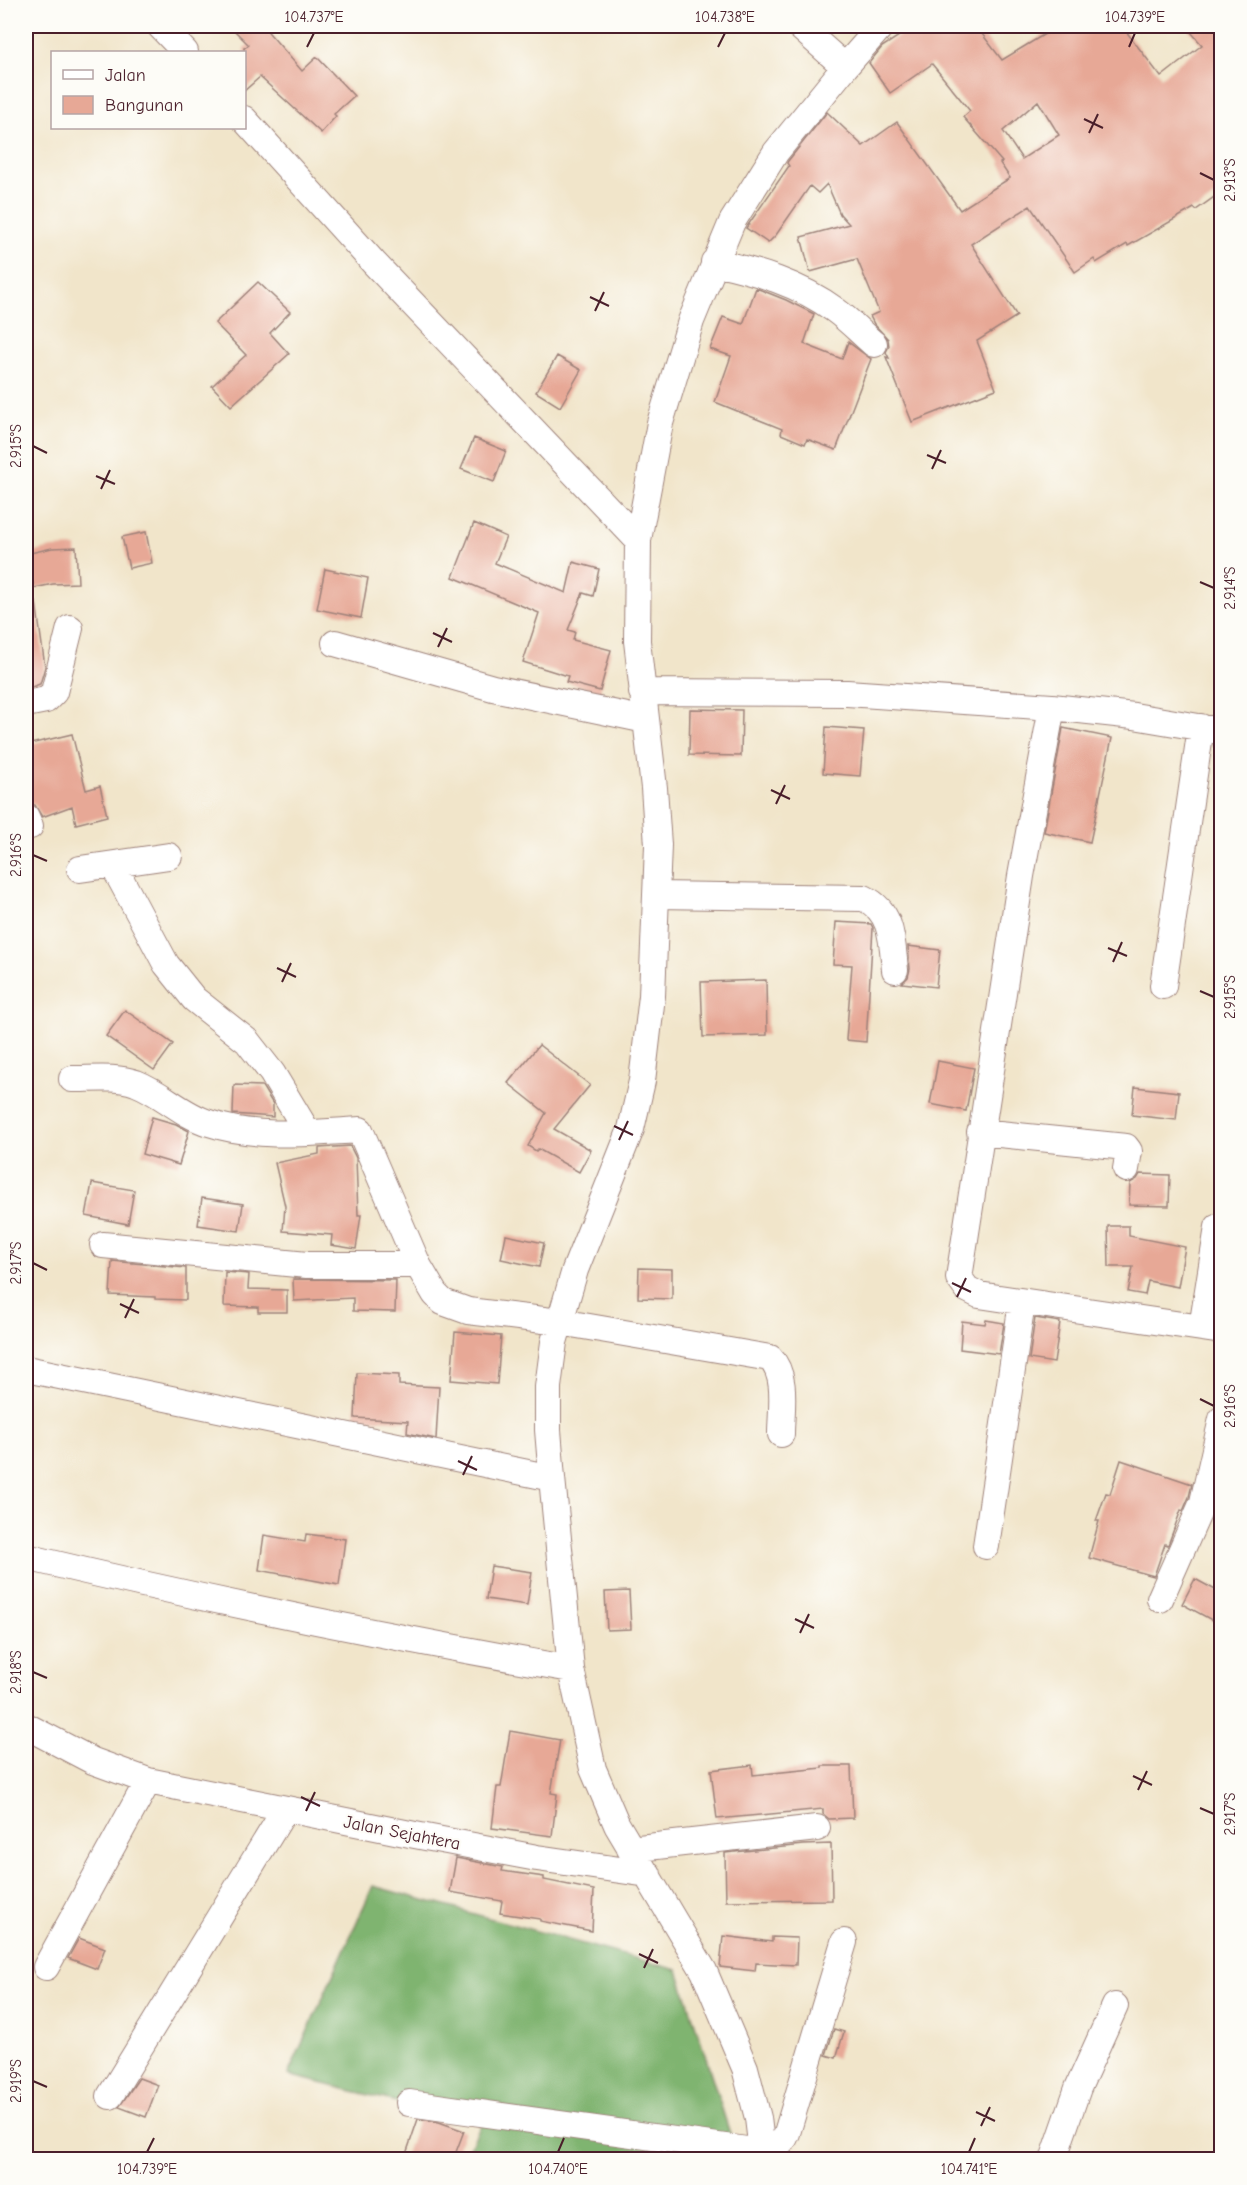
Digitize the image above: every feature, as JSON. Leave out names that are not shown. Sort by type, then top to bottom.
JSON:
[{"type":"street","points":[[160,26],[184,51]]},
{"type":"street","points":[[799,26],[845,67]]},
{"type":"street","points":[[762,2156],[758,2118],[745,2068],[728,2025],[704,1971],[648,1874],[630,1849],[593,1769],[570,1669],[548,1430],[548,1387],[550,1364],[575,1270],[617,1167],[633,1119],[642,1081],[652,996],[658,845],[637,641],[638,540],[660,423],[687,331],[732,222],[776,152],[881,26]]},
{"type":"street","points":[[246,121],[374,262],[638,540]]},
{"type":"street","points":[[714,262],[785,282],[834,309],[874,344]]},
{"type":"street","points":[[26,704],[46,700],[54,692],[70,628]]},
{"type":"street","points":[[335,643],[493,688],[646,720]]},
{"type":"street","points":[[642,692],[847,693],[1052,707],[1134,716],[1211,729],[1163,986]]},
{"type":"street","points":[[1052,707],[1021,876],[959,1278],[966,1289],[979,1296],[1212,1329],[1218,1227]]},
{"type":"street","points":[[80,869],[169,856]]},
{"type":"street","points":[[114,865],[166,964],[195,999],[247,1041],[272,1073],[308,1133]]},
{"type":"street","points":[[657,895],[864,898],[878,906],[888,921],[895,970]]},
{"type":"street","points":[[72,1079],[110,1078],[134,1083],[188,1115],[221,1127],[249,1132],[308,1133],[360,1130],[418,1265],[438,1298],[456,1308],[560,1322],[770,1358],[777,1365],[781,1375],[781,1434]]},
{"type":"street","points":[[981,1132],[1126,1147],[1129,1150],[1126,1168]]},
{"type":"street","points":[[103,1245],[307,1265],[418,1265]]},
{"type":"street","points":[[986,1546],[1022,1302]]},
{"type":"street","points":[[26,1369],[552,1478]]},
{"type":"street","points":[[1160,1599],[1203,1502],[1221,1419]]},
{"type":"street","points":[[26,1557],[149,1587],[461,1650],[570,1669]]},
{"type":"street","name":"Jalan Sejahtera","points":[[26,1726],[93,1761],[148,1781],[285,1810],[537,1858],[648,1874]]},
{"type":"street","points":[[46,1967],[148,1781]]},
{"type":"street","points":[[110,2096],[285,1810]]},
{"type":"street","points":[[630,1849],[817,1828]]},
{"type":"street","points":[[409,2103],[762,2156],[779,2146],[787,2133],[844,1942]]},
{"type":"street","points":[[1053,2160],[1078,2088],[1115,2006]]},
{"type":"green space","points":[[373,1886],[678,1970],[738,2159],[464,2159],[482,2123],[288,2075]]},
{"type":"building","points":[[230,26],[263,26],[302,71],[317,57],[354,96],[334,114],[336,116],[321,133],[260,77],[246,89],[246,51],[244,48],[249,45]]},
{"type":"building","points":[[914,26],[976,26],[1002,60],[1058,26],[1122,26],[1161,77],[1202,45],[1186,26],[1221,26],[1221,192],[1196,210],[1194,208],[1096,263],[1094,259],[1075,272],[1030,206],[971,244],[1017,316],[977,341],[996,389],[912,422],[886,357],[889,358],[886,352],[889,346],[888,339],[870,316],[879,312],[857,259],[810,272],[801,237],[849,224],[840,214],[827,184],[818,193],[810,186],[768,243],[746,228],[789,166],[788,161],[827,112],[863,146],[897,122],[960,210],[1010,178],[1000,163],[1002,162],[963,117],[970,111],[932,64],[890,93],[869,63],[882,47]],"holes":[[[1038,101],[1059,135],[1022,159],[1003,131]]]},
{"type":"building","points":[[258,282],[290,312],[270,333],[289,354],[231,406],[212,386],[246,355],[215,323]]},
{"type":"building","points":[[756,288],[814,314],[804,344],[842,359],[848,342],[871,359],[836,450],[807,439],[805,444],[781,434],[782,429],[715,402],[731,356],[710,349],[723,317],[743,324]]},
{"type":"building","points":[[557,356],[581,370],[560,407],[536,392]]},
{"type":"building","points":[[474,438],[506,451],[494,482],[461,469]]},
{"type":"building","points":[[474,523],[506,537],[495,563],[566,593],[573,562],[599,569],[593,596],[583,593],[568,630],[575,632],[573,640],[611,650],[600,691],[566,682],[568,676],[523,662],[539,613],[453,577]]},
{"type":"building","points":[[146,532],[152,563],[129,568],[122,537]]},
{"type":"building","points":[[76,547],[78,583],[53,584],[34,588],[26,554],[52,548]]},
{"type":"building","points":[[325,569],[368,578],[361,618],[317,609]]},
{"type":"building","points":[[36,602],[45,667],[40,684],[26,689],[26,603]]},
{"type":"building","points":[[690,709],[742,710],[741,756],[689,755]]},
{"type":"building","points":[[826,727],[864,730],[860,776],[823,773]]},
{"type":"building","points":[[1063,728],[1112,738],[1090,842],[1044,832]]},
{"type":"building","points":[[72,734],[86,790],[100,786],[107,816],[76,824],[72,806],[42,817],[35,805],[26,802],[26,745]]},
{"type":"building","points":[[836,922],[871,924],[873,928],[866,1042],[846,1040],[852,965],[833,964]]},
{"type":"building","points":[[908,946],[940,950],[936,987],[902,983],[908,977],[910,969]]},
{"type":"building","points":[[766,980],[767,1035],[703,1037],[701,982]]},
{"type":"building","points":[[125,1010],[173,1044],[154,1070],[106,1036]]},
{"type":"building","points":[[539,1045],[590,1085],[554,1129],[591,1150],[579,1172],[538,1149],[536,1151],[528,1146],[546,1113],[508,1083]]},
{"type":"building","points":[[938,1061],[974,1068],[966,1111],[930,1104]]},
{"type":"building","points":[[234,1085],[262,1086],[273,1104],[273,1117],[233,1114]]},
{"type":"building","points":[[1135,1087],[1179,1092],[1176,1120],[1132,1115]]},
{"type":"building","points":[[152,1117],[176,1124],[189,1131],[179,1165],[142,1154]]},
{"type":"building","points":[[350,1146],[356,1158],[358,1215],[361,1215],[356,1249],[331,1245],[332,1235],[283,1231],[285,1206],[275,1163],[319,1154],[319,1148]]},
{"type":"building","points":[[1140,1174],[1170,1175],[1169,1206],[1129,1205],[1130,1183]]},
{"type":"building","points":[[92,1183],[134,1190],[128,1224],[86,1216]]},
{"type":"building","points":[[202,1198],[243,1204],[239,1231],[198,1225]]},
{"type":"building","points":[[1108,1226],[1129,1226],[1129,1236],[1185,1247],[1178,1287],[1148,1281],[1145,1295],[1128,1292],[1133,1267],[1109,1267]]},
{"type":"building","points":[[506,1235],[544,1243],[539,1267],[501,1259]]},
{"type":"building","points":[[112,1261],[186,1268],[186,1300],[110,1295]]},
{"type":"building","points":[[639,1268],[672,1269],[672,1299],[638,1298]]},
{"type":"building","points":[[225,1272],[249,1274],[248,1289],[287,1290],[287,1312],[258,1312],[258,1307],[224,1306]]},
{"type":"building","points":[[293,1279],[396,1280],[395,1312],[353,1311],[353,1298],[294,1301]]},
{"type":"building","points":[[1035,1318],[1060,1322],[1054,1363],[1029,1359]]},
{"type":"building","points":[[986,1320],[1004,1323],[999,1354],[960,1349],[962,1321],[985,1324]]},
{"type":"building","points":[[455,1332],[501,1336],[497,1384],[451,1380]]},
{"type":"building","points":[[357,1373],[399,1375],[399,1385],[439,1387],[436,1439],[407,1433],[408,1421],[355,1418]]},
{"type":"building","points":[[1121,1460],[1192,1484],[1189,1497],[1183,1511],[1181,1510],[1168,1545],[1165,1544],[1154,1576],[1089,1558],[1099,1521],[1096,1521],[1106,1493],[1110,1494]]},
{"type":"building","points":[[306,1534],[345,1539],[339,1585],[259,1570],[264,1535],[305,1542]]},
{"type":"building","points":[[491,1566],[532,1572],[527,1605],[486,1599]]},
{"type":"building","points":[[1195,1579],[1221,1593],[1221,1625],[1182,1604]]},
{"type":"building","points":[[629,1591],[631,1629],[607,1630],[605,1592]]},
{"type":"building","points":[[510,1731],[560,1740],[551,1793],[557,1794],[552,1836],[492,1828],[497,1787],[501,1787]]},
{"type":"building","points":[[752,1765],[753,1775],[822,1768],[822,1766],[851,1766],[853,1818],[829,1819],[823,1814],[823,1809],[717,1819],[711,1770]]},
{"type":"building","points":[[831,1844],[832,1900],[726,1901],[725,1853]]},
{"type":"building","points":[[456,1858],[503,1867],[502,1871],[544,1877],[544,1880],[594,1890],[592,1931],[500,1913],[502,1901],[450,1892]]},
{"type":"building","points":[[723,1936],[772,1942],[772,1937],[797,1938],[796,1965],[756,1963],[755,1971],[720,1967]]},
{"type":"building","points":[[79,1938],[105,1948],[97,1969],[68,1958]]},
{"type":"building","points":[[834,2029],[844,2032],[836,2058],[826,2055]]},
{"type":"building","points":[[139,2078],[158,2085],[146,2117],[119,2107]]},
{"type":"building","points":[[418,2119],[439,2122],[464,2131],[453,2160],[404,2160]]}]
